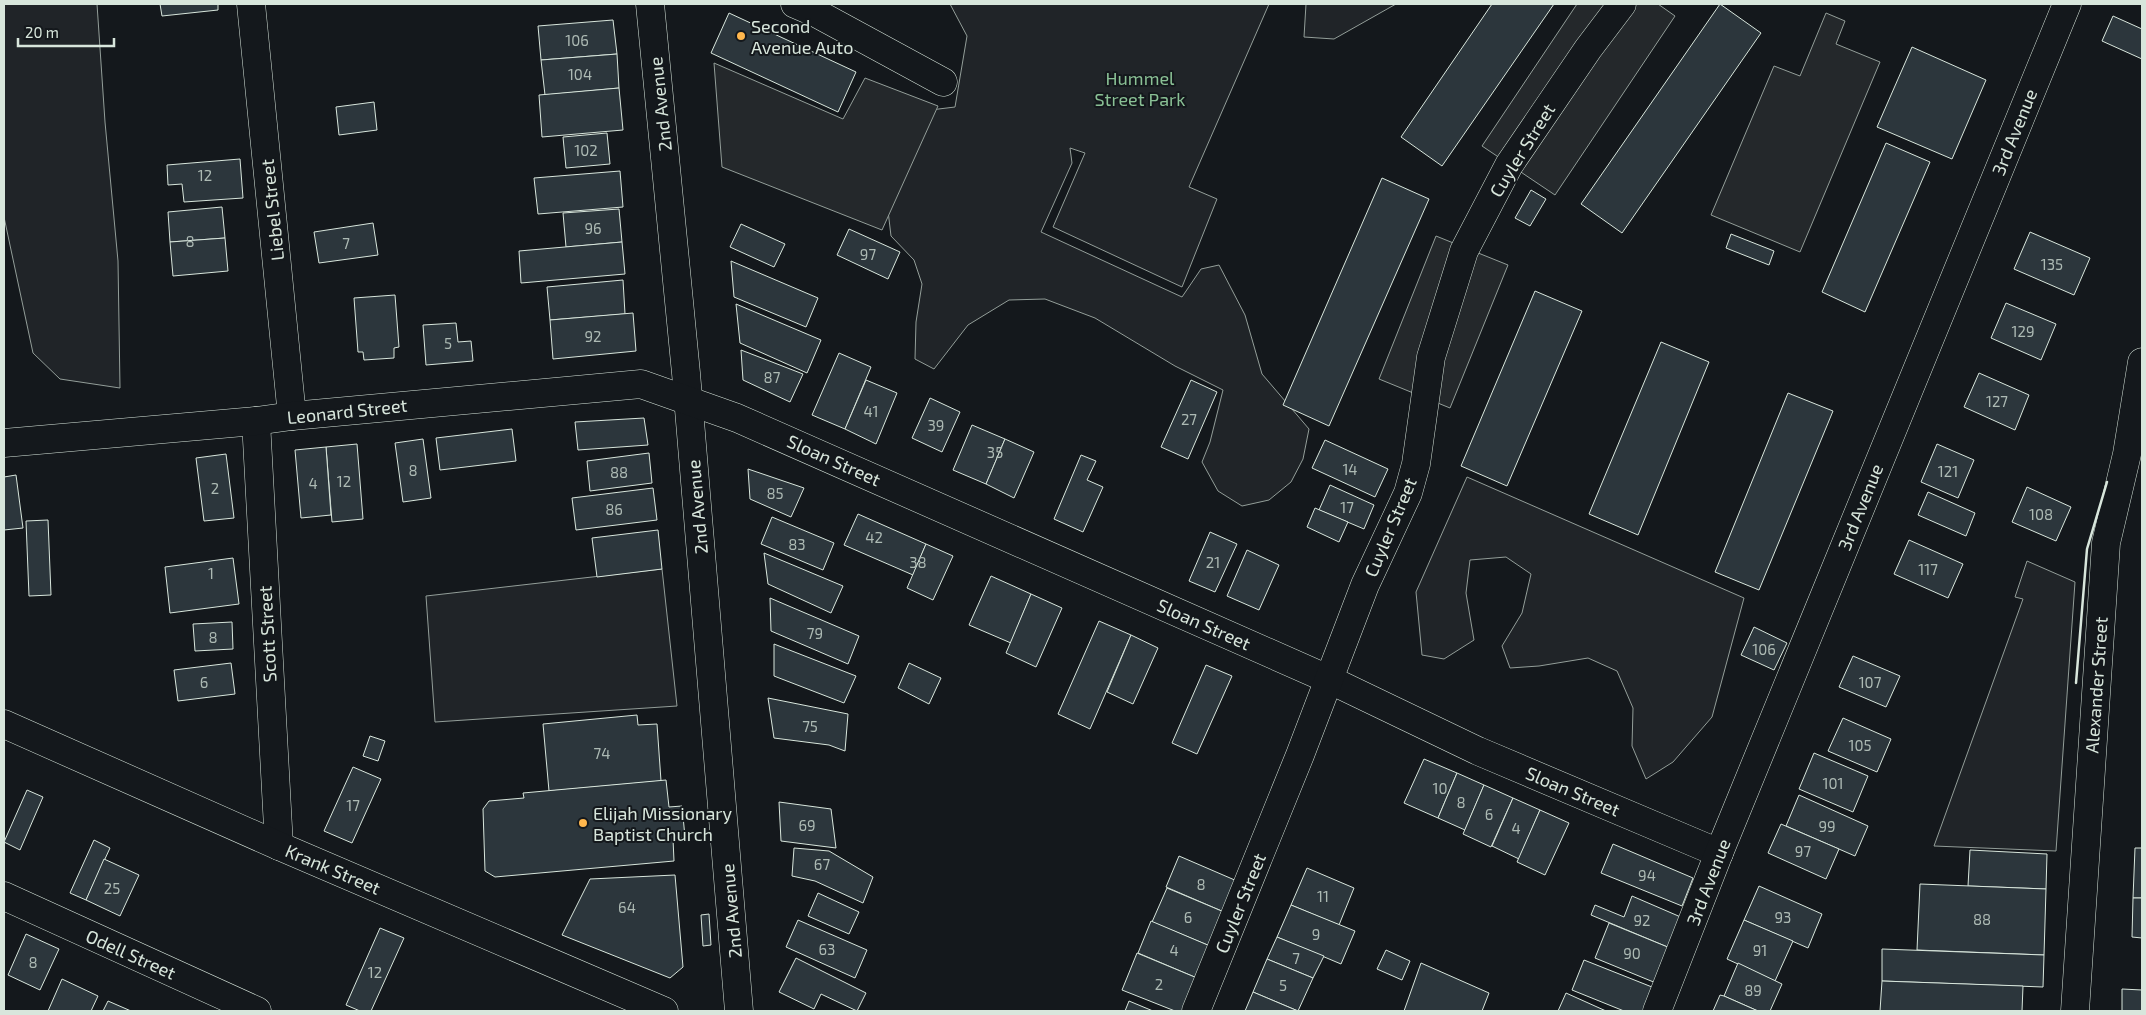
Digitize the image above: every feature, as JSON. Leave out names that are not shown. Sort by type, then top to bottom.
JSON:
[{"type":"street","name":"Liebel Street","points":[[251,4],[292,416]]},
{"type":"street","name":"2nd Avenue","points":[[650,4],[688,399],[739,1011]]},
{"type":"street","points":[[795,4],[816,13],[943,82]]},
{"type":"street","name":"Cuyler Street","points":[[1196,1011],[1300,755],[1365,585],[1408,493],[1416,464],[1431,357],[1464,251],[1509,164],[1588,49],[1622,4]]},
{"type":"street","name":"3rd Avenue","points":[[1658,1011],[1719,853],[2067,4]]},
{"type":"street","name":"Alexander Street","points":[[2075,1011],[2106,543],[2127,454],[2142,362]]},
{"type":"street","name":"Leonard Street","points":[[4,443],[641,384],[688,399]]},
{"type":"street","name":"Sloan Street","points":[[688,399],[737,418],[1328,679],[1478,751],[1719,853]]},
{"type":"street","name":"Scott Street","points":[[256,421],[279,846]]},
{"type":"street","name":"Krank Street","points":[[4,724],[279,846],[664,1011]]},
{"type":"street","name":"Odell Street","points":[[4,896],[257,1011]]},
{"type":"green space","points":[[4,4],[97,4],[105,122],[118,261],[120,388],[60,379],[33,353],[4,217]]},
{"type":"green space","name":"Hummel Street Park","points":[[950,4],[1269,4],[1189,187],[1217,199],[1182,287],[1053,227],[1085,153],[1070,148],[1072,163],[1041,232],[1182,297],[1201,269],[1219,265],[1245,315],[1262,374],[1309,429],[1303,459],[1291,482],[1269,500],[1242,506],[1218,491],[1202,462],[1210,442],[1223,390],[1175,366],[1095,318],[1045,299],[1009,300],[968,325],[934,369],[915,359],[916,322],[922,284],[914,260],[891,236],[884,177],[914,112],[955,107],[967,36]]},
{"type":"green space","points":[[1306,4],[1396,4],[1334,39],[1304,37]]},
{"type":"green space","points":[[1467,477],[1744,598],[1712,717],[1673,762],[1646,779],[1632,746],[1633,708],[1617,671],[1588,658],[1539,666],[1510,668],[1502,646],[1522,613],[1531,574],[1506,557],[1470,560],[1466,593],[1474,640],[1444,659],[1422,655],[1416,592]]},
{"type":"green space","points":[[2027,561],[2075,582],[2056,851],[1934,846],[2023,599],[2015,597]]},
{"type":"green space","points":[[662,569],[677,706],[435,722],[426,596]]},
{"type":"shaded area","points":[[1577,4],[1658,4],[1675,16],[1555,195],[1482,146]]},
{"type":"shaded area","points":[[1826,13],[1845,21],[1836,44],[1880,62],[1800,252],[1711,215],[1774,66],[1800,76]]},
{"type":"shaded area","points":[[714,63],[843,119],[865,78],[938,106],[882,230],[722,167]]},
{"type":"shaded area","points":[[1436,236],[1508,265],[1450,408],[1379,379]]},
{"type":"building","points":[[160,4],[218,4],[218,10],[162,16]]},
{"type":"building","points":[[1492,4],[1554,4],[1442,166],[1401,137]]},
{"type":"building","points":[[1720,4],[1761,33],[1622,233],[1581,204]]},
{"type":"building","points":[[729,13],[856,72],[838,112],[711,53]]},
{"type":"building","points":[[2113,16],[2142,29],[2142,59],[2102,41]]},
{"type":"building","points":[[613,20],[617,54],[541,60],[538,26]]},
{"type":"building","points":[[1912,47],[1986,80],[1952,159],[1877,127]]},
{"type":"building","points":[[617,54],[619,88],[545,95],[541,60]]},
{"type":"building","points":[[619,88],[623,130],[542,137],[539,95]]},
{"type":"building","points":[[374,102],[377,130],[339,135],[336,107]]},
{"type":"building","points":[[607,133],[610,164],[566,168],[563,137]]},
{"type":"building","points":[[1886,143],[1930,162],[1865,312],[1822,292]]},
{"type":"building","points":[[240,159],[243,198],[184,202],[182,184],[168,185],[167,165]]},
{"type":"building","points":[[620,171],[623,207],[538,214],[534,178]]},
{"type":"building","points":[[1382,178],[1429,199],[1329,426],[1283,405]]},
{"type":"building","points":[[1531,190],[1546,199],[1530,226],[1515,218]]},
{"type":"building","points":[[222,207],[225,238],[170,242],[168,212]]},
{"type":"building","points":[[619,209],[622,242],[566,247],[563,213]]},
{"type":"building","points":[[373,223],[378,255],[319,263],[314,232]]},
{"type":"building","points":[[741,224],[785,244],[774,267],[730,247]]},
{"type":"building","points":[[849,229],[900,252],[888,279],[837,255]]},
{"type":"building","points":[[2030,232],[2090,258],[2074,295],[2014,269]]},
{"type":"building","points":[[1731,234],[1774,251],[1769,265],[1726,248]]},
{"type":"building","points":[[225,238],[228,271],[173,276],[170,242]]},
{"type":"building","points":[[622,242],[625,274],[521,283],[519,251]]},
{"type":"building","points":[[731,261],[818,298],[806,327],[734,297]]},
{"type":"building","points":[[623,280],[625,314],[550,320],[547,287]]},
{"type":"building","points":[[1535,291],[1582,311],[1507,486],[1461,466]]},
{"type":"building","points":[[395,295],[399,347],[394,348],[394,358],[364,360],[363,352],[358,352],[354,298]]},
{"type":"building","points":[[2006,303],[2056,324],[2041,360],[1991,338]]},
{"type":"building","points":[[736,304],[821,340],[807,373],[740,343]]},
{"type":"building","points":[[633,313],[636,351],[553,359],[550,320]]},
{"type":"building","points":[[456,323],[458,342],[471,341],[473,361],[426,365],[423,325]]},
{"type":"building","points":[[1661,342],[1709,362],[1638,535],[1589,514]]},
{"type":"building","points":[[741,350],[803,374],[790,402],[743,380]]},
{"type":"building","points":[[839,353],[871,367],[845,429],[812,415]]},
{"type":"building","points":[[1979,373],[2029,395],[2015,430],[1964,407]]},
{"type":"building","points":[[866,380],[897,393],[876,444],[845,429]]},
{"type":"building","points":[[1191,380],[1217,392],[1188,459],[1161,447]]},
{"type":"building","points":[[1788,393],[1833,411],[1759,590],[1715,572]]},
{"type":"building","points":[[930,398],[960,412],[942,452],[912,438]]},
{"type":"building","points":[[644,418],[648,445],[578,450],[575,422]]},
{"type":"building","points":[[972,425],[1005,439],[986,484],[953,470]]},
{"type":"building","points":[[512,429],[516,461],[440,470],[436,438]]},
{"type":"building","points":[[423,439],[431,498],[403,502],[395,443]]},
{"type":"building","points":[[1005,439],[1034,452],[1014,498],[986,484]]},
{"type":"building","points":[[1325,440],[1388,469],[1375,497],[1312,468]]},
{"type":"building","points":[[357,444],[363,519],[332,522],[326,447]]},
{"type":"building","points":[[1937,444],[1974,460],[1958,498],[1921,482]]},
{"type":"building","points":[[326,447],[331,515],[301,518],[295,450]]},
{"type":"building","points":[[649,453],[652,483],[590,491],[587,461]]},
{"type":"building","points":[[226,454],[234,518],[204,521],[196,458]]},
{"type":"building","points":[[1081,455],[1096,461],[1087,480],[1103,487],[1083,532],[1054,519]]},
{"type":"building","points":[[748,469],[804,488],[791,517],[750,499]]},
{"type":"building","points":[[16,475],[23,528],[4,530],[4,477]]},
{"type":"building","points":[[1330,485],[1374,505],[1364,529],[1319,510]]},
{"type":"building","points":[[2027,487],[2071,507],[2056,541],[2012,522]]},
{"type":"building","points":[[653,488],[657,520],[576,530],[572,498]]},
{"type":"building","points":[[1928,492],[1975,513],[1966,536],[1918,515]]},
{"type":"building","points":[[1315,508],[1348,522],[1339,542],[1307,527]]},
{"type":"building","points":[[858,514],[926,544],[913,575],[844,545]]},
{"type":"building","points":[[772,517],[834,543],[823,570],[761,544]]},
{"type":"building","points":[[48,520],[51,595],[29,596],[26,521]]},
{"type":"building","points":[[658,530],[662,569],[597,577],[592,538]]},
{"type":"building","points":[[1210,532],[1237,544],[1215,592],[1189,581]]},
{"type":"building","points":[[1909,540],[1963,564],[1948,598],[1894,574]]},
{"type":"building","points":[[926,544],[953,556],[933,600],[907,588]]},
{"type":"building","points":[[1247,550],[1279,565],[1259,610],[1227,596]]},
{"type":"building","points":[[764,553],[843,586],[831,613],[768,584]]},
{"type":"building","points":[[233,558],[239,604],[170,613],[165,567]]},
{"type":"building","points":[[991,576],[1031,594],[1011,643],[969,625]]},
{"type":"building","points":[[1031,594],[1062,608],[1036,667],[1006,653]]},
{"type":"building","points":[[770,598],[859,636],[848,664],[771,631]]},
{"type":"building","points":[[1099,621],[1131,635],[1090,729],[1058,714]]},
{"type":"building","points":[[232,622],[233,649],[195,651],[193,624]]},
{"type":"building","points":[[1754,627],[1787,643],[1774,670],[1741,655]]},
{"type":"building","points":[[1131,635],[1158,648],[1133,704],[1107,692]]},
{"type":"building","points":[[774,644],[856,676],[844,703],[774,676]]},
{"type":"building","points":[[1853,656],[1900,676],[1886,707],[1839,687]]},
{"type":"building","points":[[231,663],[235,694],[178,701],[174,670]]},
{"type":"building","points":[[909,663],[941,678],[929,704],[898,688]]},
{"type":"building","points":[[1206,665],[1232,676],[1197,754],[1172,743]]},
{"type":"building","points":[[768,698],[848,714],[845,751],[829,745],[774,738]]},
{"type":"building","points":[[637,715],[638,725],[657,724],[661,781],[549,791],[543,724]]},
{"type":"building","points":[[1843,718],[1891,739],[1877,772],[1828,751]]},
{"type":"building","points":[[370,736],[385,741],[378,761],[363,756]]},
{"type":"building","points":[[1814,753],[1868,776],[1853,812],[1799,789]]},
{"type":"building","points":[[1424,759],[1457,773],[1438,818],[1404,803]]},
{"type":"building","points":[[353,767],[381,779],[352,843],[324,831]]},
{"type":"building","points":[[1457,773],[1484,785],[1465,830],[1438,818]]},
{"type":"building","name":"Elijah Missionary Baptist Church","points":[[666,780],[669,807],[682,806],[685,837],[673,839],[674,861],[495,877],[485,871],[483,809],[489,801],[524,798],[523,793]]},
{"type":"building","points":[[1484,785],[1513,798],[1491,847],[1463,834]]},
{"type":"building","points":[[27,790],[43,797],[20,850],[4,842]]},
{"type":"building","points":[[1799,795],[1868,826],[1855,856],[1786,826]]},
{"type":"building","points":[[1513,798],[1540,810],[1519,859],[1492,846]]},
{"type":"building","points":[[779,802],[831,809],[836,848],[781,841]]},
{"type":"building","points":[[1540,810],[1569,823],[1545,875],[1517,862]]},
{"type":"building","points":[[1781,824],[1839,849],[1826,879],[1768,853]]},
{"type":"building","points":[[94,840],[110,848],[86,900],[70,893]]},
{"type":"building","points":[[1613,844],[1693,878],[1682,906],[1601,873]]},
{"type":"building","points":[[794,848],[829,851],[873,877],[863,903],[815,881],[792,876]]},
{"type":"building","points":[[2135,848],[2142,848],[2142,898],[2133,898]]},
{"type":"building","points":[[1970,850],[2047,854],[2046,889],[1968,886]]},
{"type":"building","points":[[1179,856],[1237,881],[1224,912],[1166,887]]},
{"type":"building","points":[[104,859],[139,875],[120,916],[86,900]]},
{"type":"building","points":[[1307,868],[1354,888],[1339,925],[1291,905]]},
{"type":"building","points":[[675,875],[683,967],[670,978],[562,935],[590,879]]},
{"type":"building","points":[[1920,884],[2046,889],[2044,955],[1917,950]]},
{"type":"building","points":[[1759,886],[1822,914],[1808,948],[1744,920]]},
{"type":"building","points":[[1167,888],[1224,912],[1210,946],[1152,922]]},
{"type":"building","points":[[818,893],[859,912],[849,934],[808,916]]},
{"type":"building","points":[[1632,896],[1683,918],[1670,948],[1591,915],[1595,905],[1624,917]]},
{"type":"building","points":[[2133,898],[2142,898],[2142,938],[2132,937]]},
{"type":"building","points":[[1291,905],[1355,931],[1341,964],[1277,937]]},
{"type":"building","points":[[709,914],[711,945],[703,946],[701,915]]},
{"type":"building","points":[[798,920],[867,950],[855,978],[786,947]]},
{"type":"building","points":[[1744,920],[1793,941],[1775,981],[1727,959]]},
{"type":"building","points":[[1151,921],[1210,946],[1197,978],[1138,953]]},
{"type":"building","points":[[1609,923],[1670,948],[1656,983],[1595,958]]},
{"type":"building","points":[[380,928],[404,938],[371,1011],[360,1011],[346,1005]]},
{"type":"building","points":[[26,934],[59,949],[40,990],[8,975]]},
{"type":"building","points":[[1277,937],[1324,956],[1313,978],[1267,959]]},
{"type":"building","points":[[1882,949],[2044,955],[2043,987],[1882,981]]},
{"type":"building","points":[[1386,950],[1410,961],[1402,980],[1377,969]]},
{"type":"building","points":[[1137,953],[1197,978],[1183,1011],[1175,1011],[1122,990]]},
{"type":"building","points":[[796,958],[866,993],[857,1011],[821,994],[814,1009],[779,992]]},
{"type":"building","points":[[1267,959],[1313,978],[1298,1011],[1253,992]]},
{"type":"building","points":[[1584,960],[1652,987],[1643,1011],[1624,1011],[1572,990]]},
{"type":"building","points":[[1421,963],[1489,993],[1482,1011],[1404,1011]]},
{"type":"building","points":[[1738,963],[1782,984],[1770,1011],[1758,1011],[1724,996]]},
{"type":"building","points":[[62,979],[98,996],[91,1011],[48,1011]]},
{"type":"building","points":[[1882,981],[2023,986],[2022,1011],[1880,1011]]},
{"type":"building","points":[[2122,989],[2142,990],[2142,1011],[2122,1011]]},
{"type":"building","points":[[1253,992],[1298,1011],[1245,1011]]},
{"type":"building","points":[[1566,993],[1606,1011],[1558,1011]]},
{"type":"building","points":[[1720,995],[1724,996],[1758,1011],[1713,1011]]},
{"type":"building","points":[[108,1001],[131,1011],[103,1011]]},
{"type":"building","points":[[1129,1001],[1153,1011],[1125,1011]]},
{"type":"wall","points":[[2076,683],[2087,549],[2107,482]]},
{"type":"place","name":"Second Avenue Auto","points":[[741,36]]},
{"type":"place","name":"Elijah Missionary Baptist Church","points":[[583,823]]}]
